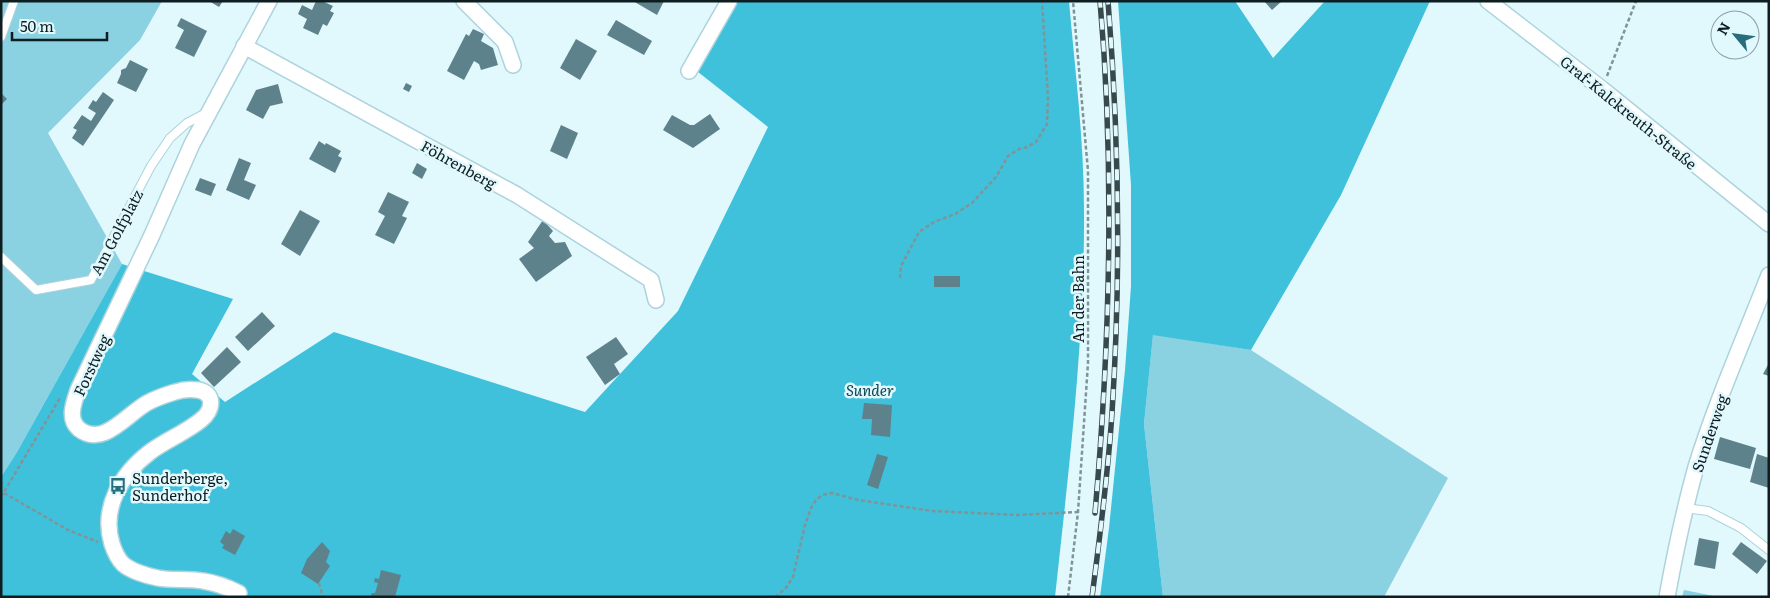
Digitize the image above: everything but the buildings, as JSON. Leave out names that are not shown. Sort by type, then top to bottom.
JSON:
[{"type":"street","name":"Forstweg","points":[[239,593],[225,586],[203,581],[158,578],[138,572],[122,563],[113,548],[108,530],[109,511],[119,487],[131,469],[150,452],[202,420],[210,411],[211,401],[207,394],[197,390],[178,391],[162,396],[146,403],[112,429],[98,435],[87,434],[77,427],[72,416],[78,390],[152,235],[192,144],[269,1]]},
{"type":"street","points":[[464,1],[506,42],[513,65]]},
{"type":"street","points":[[689,71],[729,1]]},
{"type":"street","name":"Graf-Kalckreuth-Straße","points":[[1488,1],[1602,89],[1769,224]]},
{"type":"street","name":"Föhrenberg","points":[[244,46],[517,195],[651,280],[656,300]]},
{"type":"street","name":"Sunderweg","points":[[1667,597],[1685,508],[1710,426],[1769,275]]},
{"type":"lane","points":[[1,38],[14,1]]},
{"type":"lane","name":"Am Golfplatz","points":[[1,257],[36,290],[91,280],[151,166],[170,138],[187,123],[210,110]]},
{"type":"lane","points":[[1685,508],[1708,512],[1741,528],[1769,550]]},
{"type":"path","points":[[900,278],[901,266],[919,232],[934,222],[955,214],[972,203],[996,177],[1008,156],[1036,142],[1047,124],[1048,97],[1042,1]]},
{"type":"path","name":"An der Bahn","points":[[1068,597],[1078,512],[1088,363],[1088,171],[1073,1]]},
{"type":"path","points":[[1602,89],[1636,1]]},
{"type":"path","points":[[1,497],[4,493],[68,530],[113,548]]},
{"type":"path","points":[[775,597],[786,588],[793,577],[811,508],[822,495],[832,493],[858,500],[933,511],[1017,515],[1078,512]]},
{"type":"path","points":[[319,583],[323,597]]},
{"type":"shaded area","points":[[1,1],[162,1],[140,40],[48,133],[122,264],[17,452],[1,477]]},
{"type":"shaded area","points":[[1153,334],[1251,350],[1448,478],[1384,597],[1163,597],[1144,424]]},
{"type":"shaded area","points":[[1684,590],[1719,597],[1682,597]]},
{"type":"green space","name":"Sunder","points":[[735,1],[1069,1],[1079,105],[1084,209],[1084,258],[1075,403],[1055,597],[1,597],[1,477],[17,452],[122,264],[233,299],[192,374],[225,402],[334,332],[585,412],[678,311],[768,127],[698,72]]},
{"type":"green space","points":[[1118,1],[1235,1],[1273,58],[1325,1],[1430,1],[1341,195],[1251,350],[1153,335],[1144,424],[1163,597],[1100,597],[1125,370],[1131,286],[1131,185]]},
{"type":"railway","points":[[1095,513],[1104,385],[1109,257],[1108,129],[1100,1]]},
{"type":"railway","points":[[1092,597],[1104,505],[1117,310],[1118,207],[1115,103],[1108,1]]},
{"type":"place","name":"Sunderberge, Sunderhof","points":[[118,486]]}]
